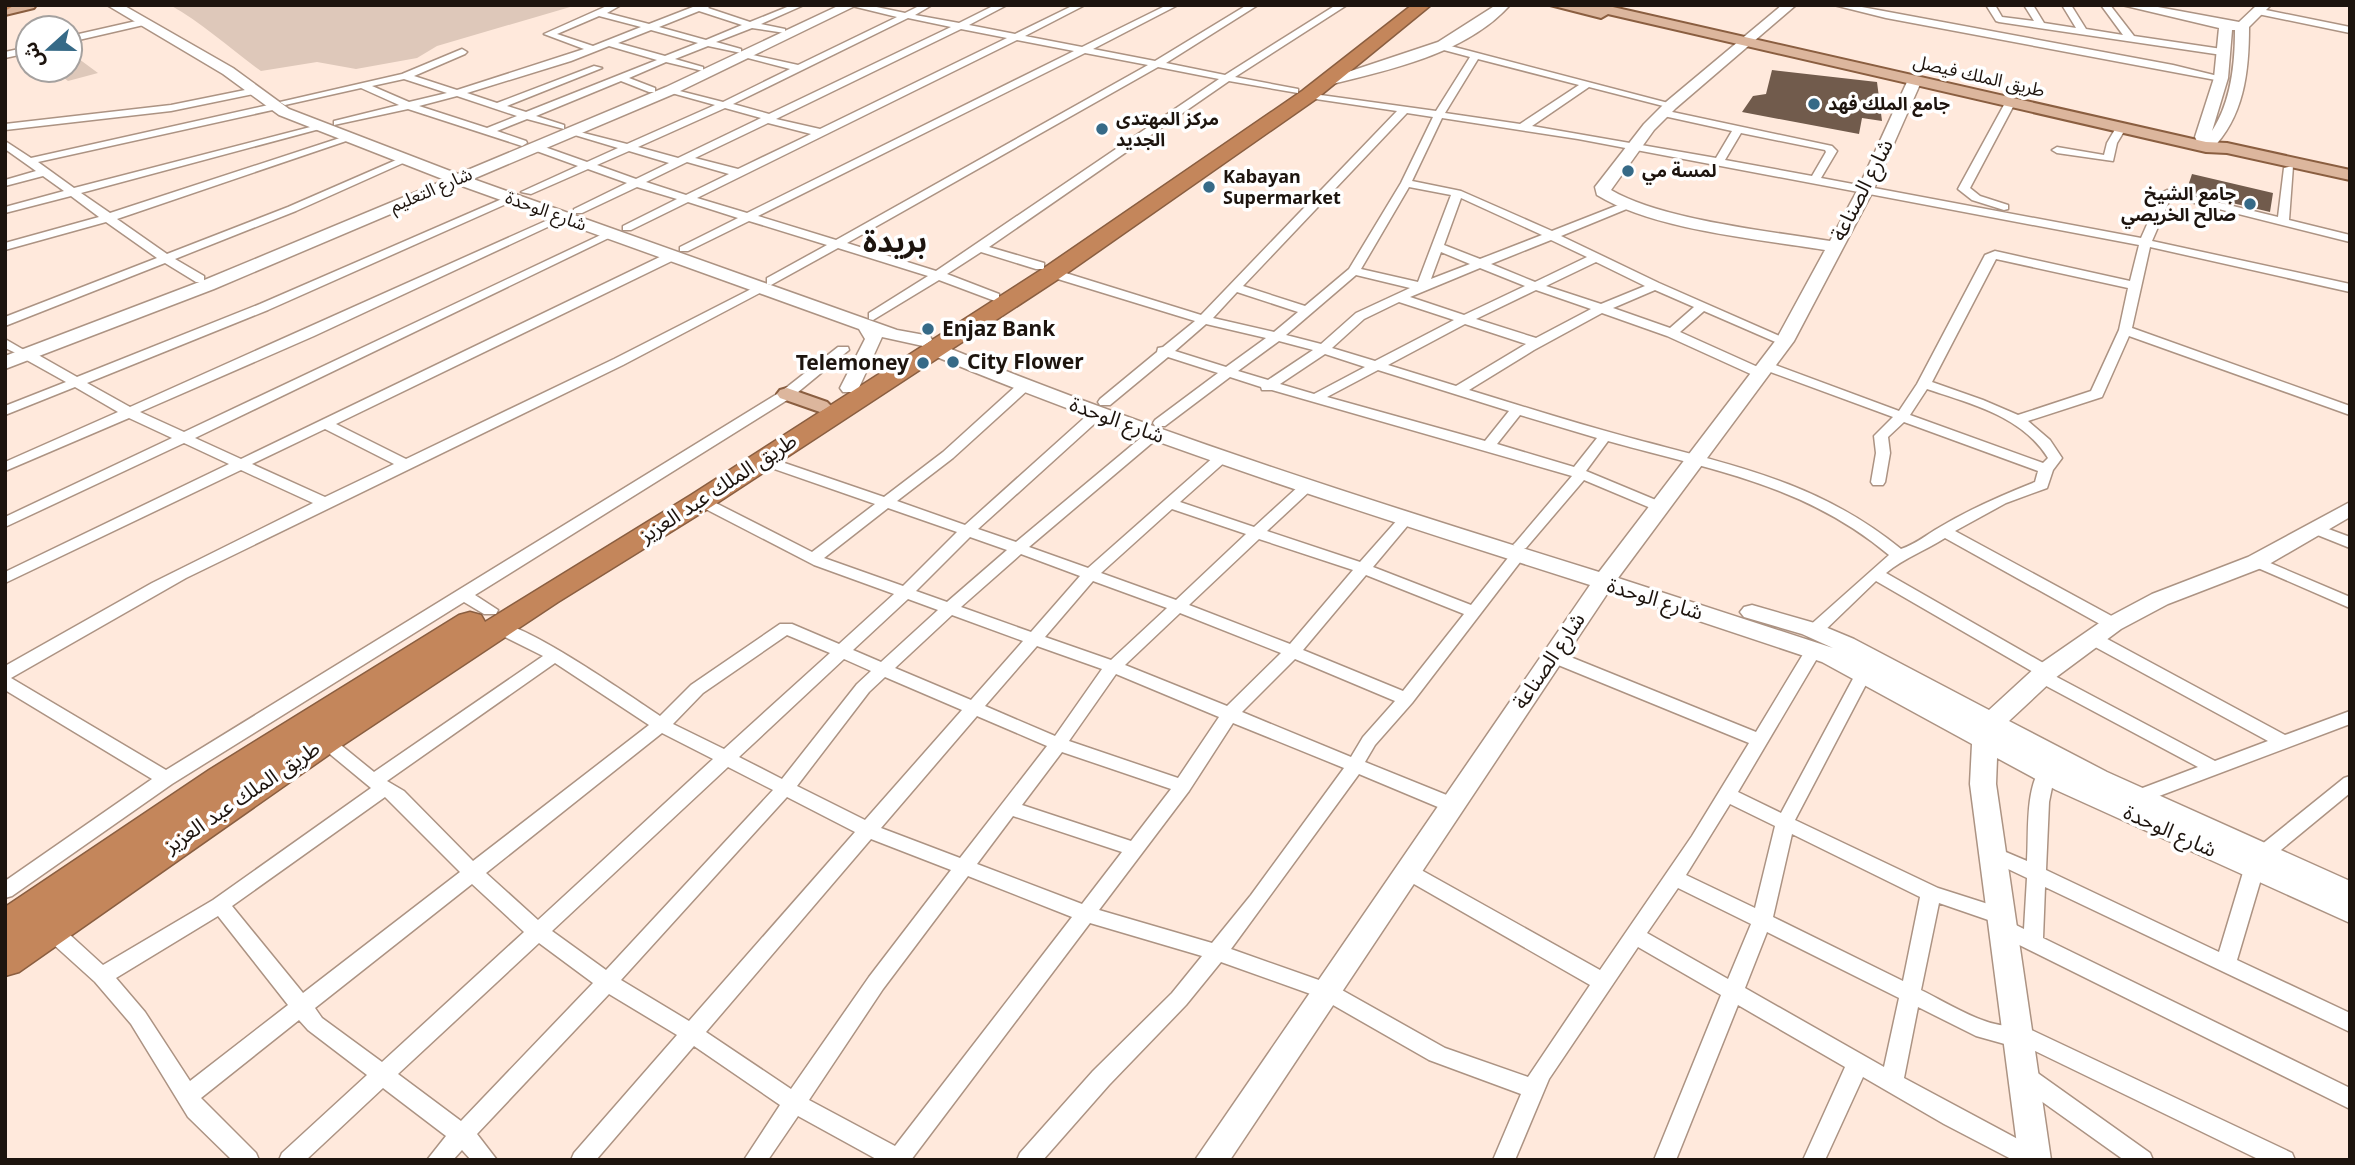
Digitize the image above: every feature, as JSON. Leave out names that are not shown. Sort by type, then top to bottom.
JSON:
[{"type":"highway","name":"طريق الملك عبد العزيز","points":[[1311,89],[1408,5]]},
{"type":"highway","name":"طريق الملك عبد العزيز","points":[[5,961],[325,741],[494,618],[820,406],[929,344],[1046,270],[1311,89],[1423,5]]},
{"type":"highway","name":"طريق الملك عبد العزيز","points":[[7,924],[221,779],[494,618],[701,501],[995,297],[1046,270]]},
{"type":"main road","points":[[5,11],[29,5]]},
{"type":"main road","name":"طريق الملك فيصل","points":[[1557,5],[1744,42]]},
{"type":"main road","name":"طريق الملك فيصل","points":[[1585,5],[2350,182]]},
{"type":"main road","name":"طريق الملك فيصل","points":[[2206,147],[2227,148],[2350,175]]},
{"type":"main road","points":[[787,394],[820,406]]},
{"type":"street","name":"شارع الوحدة","points":[[114,5],[255,91],[322,127],[350,138],[407,159],[459,173],[869,320],[893,335],[929,344],[1024,386],[1102,408],[1157,428],[1221,458],[1305,488],[1404,521],[1518,551],[1814,640],[1864,673],[1989,731],[2046,773],[2259,861],[2350,912]]},
{"type":"street","points":[[134,5],[248,71],[279,104],[338,123],[459,173]]},
{"type":"street","points":[[592,49],[549,34],[617,5]]},
{"type":"street","points":[[489,131],[800,5]]},
{"type":"street","name":"شارع التعليم","points":[[566,129],[671,90],[782,31],[838,5]]},
{"type":"street","points":[[852,5],[903,17],[1228,77],[1311,89],[1404,111],[1523,127],[2049,223],[2350,288]]},
{"type":"street","name":"شارع التعليم","points":[[5,363],[14,351],[200,279],[528,145],[700,68],[742,53],[852,5]]},
{"type":"street","points":[[5,411],[264,307],[724,105],[928,5]]},
{"type":"street","points":[[5,467],[637,183],[1003,5]]},
{"type":"street","points":[[5,523],[690,198],[1081,5]]},
{"type":"street","points":[[5,578],[748,218],[1174,5]]},
{"type":"street","points":[[5,674],[178,576],[405,464],[600,374],[767,285],[1159,63],[1254,5]]},
{"type":"street","points":[[850,388],[874,339],[869,320],[935,274],[980,248],[1228,77],[1343,5]]},
{"type":"street","points":[[1311,89],[1443,47],[1477,27],[1504,5]]},
{"type":"street","points":[[1607,5],[1623,14]]},
{"type":"street","points":[[1790,5],[1667,109],[1603,187],[1607,196],[1630,204],[1738,230],[1834,247]]},
{"type":"street","points":[[1839,5],[1997,37],[2153,62],[2221,78]]},
{"type":"street","points":[[1990,5],[1999,19],[2222,52]]},
{"type":"street","points":[[2028,5],[2041,26]]},
{"type":"street","points":[[2066,5],[2083,32]]},
{"type":"street","points":[[2105,5],[2131,39]]},
{"type":"street","points":[[2128,5],[2226,26],[2242,26]]},
{"type":"street","points":[[2148,5],[2242,26]]},
{"type":"street","points":[[338,123],[458,93],[568,59],[703,7],[751,25],[782,31]]},
{"type":"street","points":[[2226,26],[2221,78],[2203,137],[2206,147],[2218,137],[2239,81],[2242,26],[2260,8],[2350,30]]},
{"type":"street","points":[[598,13],[646,29],[799,68]]},
{"type":"street","points":[[84,37],[145,22]]},
{"type":"street","points":[[608,43],[700,68]]},
{"type":"street","points":[[1443,47],[1587,84],[1739,128],[1828,148],[1832,151],[1814,181]]},
{"type":"street","points":[[30,161],[405,76],[462,52]]},
{"type":"street","points":[[438,1160],[607,982],[785,788],[863,688],[1157,428],[1277,336],[1354,271],[1406,183],[1438,116],[1476,55]]},
{"type":"street","points":[[568,59],[652,90]]},
{"type":"street","points":[[498,106],[597,68]]},
{"type":"street","points":[[405,76],[624,147],[740,173]]},
{"type":"street","name":"شارع الصناعة","points":[[1211,1160],[1607,577],[1785,341],[1865,191],[1914,82]]},
{"type":"street","points":[[1523,127],[1587,84]]},
{"type":"street","points":[[364,86],[410,106],[637,183],[935,274],[995,297]]},
{"type":"street","points":[[671,90],[821,133]]},
{"type":"street","points":[[5,127],[171,108],[255,91]]},
{"type":"street","points":[[2010,103],[1964,189],[1976,198],[2049,223]]},
{"type":"street","points":[[290,1160],[905,593],[968,530],[1163,351],[1204,320],[1404,111]]},
{"type":"street","points":[[5,210],[322,127]]},
{"type":"street","points":[[1718,163],[1739,128]]},
{"type":"street","points":[[2057,150],[2109,159],[2112,143],[2121,128]]},
{"type":"street","points":[[5,247],[107,218],[350,138]]},
{"type":"street","points":[[8,149],[30,161],[43,173],[166,259],[200,279]]},
{"type":"street","points":[[5,322],[292,209],[407,159]]},
{"type":"street","points":[[2283,221],[2289,168]]},
{"type":"street","points":[[5,183],[43,173]]},
{"type":"street","name":"شارع التعليم","points":[[14,351],[208,285],[459,173]]},
{"type":"street","points":[[1406,183],[1457,193],[1655,286],[1785,341]]},
{"type":"street","points":[[1422,287],[1457,193]]},
{"type":"street","points":[[2017,420],[2097,394],[2125,330],[2146,243],[2166,193],[2350,239]]},
{"type":"street","points":[[1267,387],[1323,349],[1360,316],[1422,287],[1630,204]]},
{"type":"street","points":[[1439,247],[1763,369],[1903,415],[2046,469]]},
{"type":"street","points":[[980,248],[1204,320],[1277,336],[1605,436],[1695,458],[1810,497],[1884,541],[1899,555]]},
{"type":"street","points":[[1878,482],[1883,453],[1881,436],[1903,415],[1924,384],[1989,258],[1995,255],[2135,286]]},
{"type":"street","points":[[1318,397],[1463,320],[1597,257]]},
{"type":"street","points":[[1354,271],[1422,287]]},
{"type":"street","points":[[1458,391],[1534,342],[1601,307],[1655,286]]},
{"type":"street","points":[[1234,287],[1308,311]]},
{"type":"street","points":[[1399,298],[1534,342]]},
{"type":"street","points":[[1672,333],[1702,306]]},
{"type":"street","points":[[2125,330],[2350,411]]},
{"type":"street","points":[[929,344],[961,350],[1102,408]]},
{"type":"street","points":[[5,891],[166,779],[466,596],[787,394],[843,350]]},
{"type":"street","points":[[14,351],[130,413],[325,503]]},
{"type":"street","points":[[1163,351],[1267,387],[1318,397],[1579,474],[1658,506]]},
{"type":"street","points":[[1504,1160],[1540,1074],[1727,795],[1814,640],[1875,574],[1899,555],[1921,547],[1944,531],[2001,500],[2042,485],[2046,469],[2055,458],[2049,446],[2017,420],[1924,384]]},
{"type":"street","points":[[813,559],[947,455],[1024,386]]},
{"type":"street","points":[[1488,447],[1517,410]]},
{"type":"street","points":[[324,423],[405,464]]},
{"type":"street","points":[[1157,428],[1406,509],[1518,551]]},
{"type":"street","points":[[1028,1160],[1093,1086],[1179,999],[1217,952],[1354,766],[1369,741],[1406,699],[1579,474],[1605,436]]},
{"type":"street","points":[[582,1160],[1091,573],[1221,458]]},
{"type":"street","points":[[762,460],[1091,573],[1294,650],[1406,699]]},
{"type":"street","points":[[755,1160],[796,1104],[876,983],[1114,667],[1305,488]]},
{"type":"street","points":[[701,501],[813,559],[1114,667],[1452,805]]},
{"type":"street","points":[[1170,504],[1365,569],[1472,611]]},
{"type":"street","points":[[2035,1160],[1983,784],[1989,731],[2043,674],[2103,631],[2160,599],[2256,562],[2350,508]]},
{"type":"street","points":[[325,741],[378,785],[398,796],[472,872],[537,931],[607,982],[693,1034],[796,1104],[900,1159],[1183,786],[1230,714],[1294,650],[1404,521]]},
{"type":"street","points":[[2315,529],[2350,543]]},
{"type":"street","points":[[1944,531],[2284,742]]},
{"type":"street","points":[[2256,562],[2350,603]]},
{"type":"street","points":[[1875,574],[2043,674],[2214,768]]},
{"type":"street","points":[[466,596],[494,618],[661,725],[870,831],[1086,914],[1217,952],[1326,990],[1437,1054],[1534,1089]]},
{"type":"street","points":[[187,1096],[661,725],[696,689],[786,628],[1058,744],[1183,786]]},
{"type":"street","points":[[1814,640],[1846,645],[1989,731],[2138,797],[2259,861],[2350,893]]},
{"type":"street","points":[[102,976],[220,905],[555,655]]},
{"type":"street","points":[[1552,656],[1760,740]]},
{"type":"street","points":[[1665,1160],[1762,921],[1785,822],[1864,673]]},
{"type":"street","points":[[5,682],[166,779]]},
{"type":"street","points":[[2138,797],[2350,717]]},
{"type":"street","points":[[2034,942],[2040,802],[2046,773]]},
{"type":"street","points":[[2225,965],[2259,861],[2350,783]]},
{"type":"street","points":[[1727,795],[1931,893],[2003,922],[2034,942],[2350,1100]]},
{"type":"street","points":[[1009,808],[1134,849]]},
{"type":"street","points":[[1994,854],[2350,1023]]},
{"type":"street","points":[[1406,871],[1601,981]]},
{"type":"street","points":[[1674,877],[1983,1030],[2019,1036],[2284,1160]]},
{"type":"street","points":[[1892,1082],[1908,993],[1931,893]]},
{"type":"street","points":[[220,905],[315,1024],[380,1076],[463,1135],[486,1160]]},
{"type":"street","points":[[50,929],[102,976],[138,1018],[196,1110],[248,1160]]},
{"type":"street","points":[[1633,935],[2035,1160]]},
{"type":"street","points":[[1814,1160],[1858,1063]]},
{"type":"street","points":[[2024,1076],[2142,1160]]},
{"type":"shaded area","points":[[170,5],[577,5],[437,46],[417,58],[356,69],[317,62],[261,71]]},
{"type":"shaded area","points":[[84,63],[98,73],[84,77]]},
{"type":"building","name":"جامع الملك فهد","points":[[1772,70],[1877,82],[1882,121],[1862,118],[1859,134],[1742,112],[1753,96],[1766,94]]},
{"type":"building","name":"جامع الشيخ صالح الخريصي","points":[[2192,174],[2273,193],[2270,212],[2186,192]]},
{"type":"place","name":"جامع الملك فهد","points":[[1814,104]]},
{"type":"place","name":"مركز المهتدى الجديد","points":[[1102,129]]},
{"type":"place","name":"لمسة مي","points":[[1628,171]]},
{"type":"place","name":"Kabayan Supermarket","points":[[1209,187]]},
{"type":"place","name":"جامع الشيخ صالح الخريصي","points":[[2250,204]]},
{"type":"place","name":"Enjaz Bank","points":[[928,329]]},
{"type":"place","name":"City Flower","points":[[953,362]]},
{"type":"place","name":"Telemoney","points":[[923,363]]},
{"type":"district","name":"بريدة","points":[[895,242]]}]
